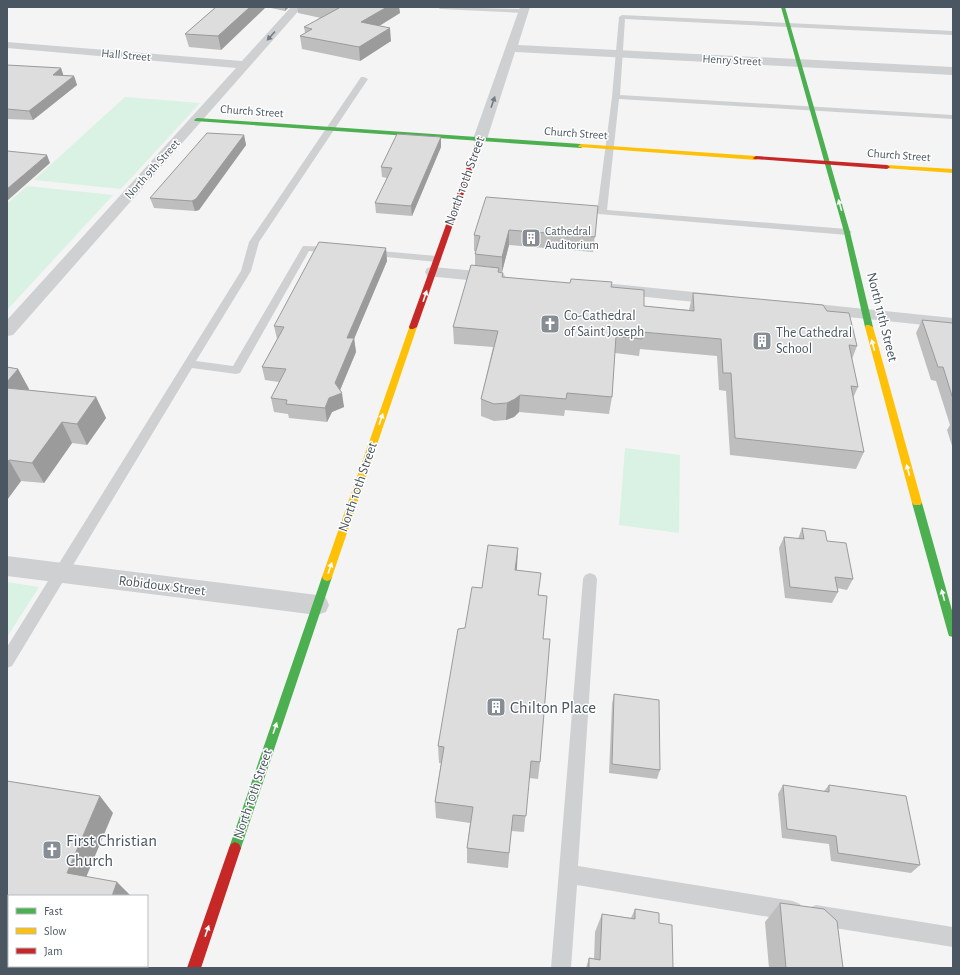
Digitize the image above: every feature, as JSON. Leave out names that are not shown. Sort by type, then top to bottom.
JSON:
[{"type":"street","name":"North 9th Street","points":[[7,331],[297,7]]},
{"type":"street","name":"North 11th Street","points":[[783,7],[848,232],[865,313],[953,633]]},
{"type":"street","name":"North 10th Street","points":[[194,968],[317,605],[524,9]]},
{"type":"street","name":"Hall Street","points":[[7,45],[245,65]]},
{"type":"street","name":"Henry Street","points":[[511,48],[953,71]]},
{"type":"street","name":"Church Street","points":[[197,120],[953,171]]},
{"type":"street","points":[[435,266],[512,279]]},
{"type":"street","points":[[598,288],[739,301]]},
{"type":"street","points":[[778,305],[953,323]]},
{"type":"street","name":"Robidoux Street","points":[[7,566],[317,605]]},
{"type":"lane","points":[[440,7],[524,9]]},
{"type":"lane","points":[[848,232],[602,212],[616,97],[622,17],[953,33]]},
{"type":"lane","points":[[7,661],[246,271],[254,242],[332,129],[364,79]]},
{"type":"lane","points":[[616,97],[953,117]]},
{"type":"lane","points":[[189,364],[236,370],[306,248],[344,251]]},
{"type":"lane","points":[[360,253],[435,266]]},
{"type":"lane","points":[[561,968],[590,579]]},
{"type":"lane","points":[[568,874],[953,937]]},
{"type":"green space","points":[[125,97],[200,103],[121,189],[34,180]]},
{"type":"green space","points":[[27,186],[113,195],[7,310],[7,204]]},
{"type":"green space","points":[[625,448],[680,455],[679,533],[619,525]]},
{"type":"green space","points":[[7,582],[39,587],[7,637]]},
{"type":"building","points":[[216,7],[250,7],[218,36],[185,34]]},
{"type":"building","points":[[333,7],[387,7],[361,22],[390,28],[359,47],[300,36],[312,29],[304,27],[339,8]]},
{"type":"building","points":[[7,65],[61,68],[53,75],[74,76],[29,111],[7,109]]},
{"type":"building","points":[[207,133],[244,135],[196,199],[192,201],[150,198]]},
{"type":"building","points":[[397,134],[441,137],[411,206],[375,203],[392,168],[381,167]]},
{"type":"building","points":[[7,151],[47,155],[7,189]]},
{"type":"building","points":[[486,197],[598,206],[595,237],[509,230],[502,257],[475,254],[480,236],[474,235]]},
{"type":"building","points":[[319,242],[386,248],[347,338],[354,338],[335,383],[342,393],[329,398],[325,408],[286,404],[287,400],[271,398],[286,369],[262,367],[284,327],[274,326]]},
{"type":"building","points":[[471,265],[499,268],[498,272],[503,273],[502,277],[570,283],[571,279],[612,282],[611,287],[644,290],[644,306],[694,311],[693,293],[823,305],[827,311],[849,313],[857,346],[849,345],[858,387],[851,386],[864,452],[735,438],[731,373],[723,373],[721,339],[642,332],[642,339],[616,336],[612,397],[567,393],[566,399],[520,395],[507,403],[494,404],[481,399],[498,331],[453,327]]},
{"type":"building","points":[[922,320],[953,323],[953,399],[943,367],[938,367]]},
{"type":"building","points":[[7,367],[18,369],[7,382]]},
{"type":"building","points":[[7,388],[96,397],[77,424],[62,422],[32,463],[9,460],[7,463]]},
{"type":"building","points":[[802,528],[825,531],[827,541],[846,543],[853,579],[835,577],[838,592],[790,587],[784,537],[804,539]]},
{"type":"building","name":"Chilton Place","points":[[488,545],[518,548],[515,570],[541,573],[538,595],[547,596],[543,639],[550,639],[540,762],[531,761],[526,816],[513,815],[509,853],[467,848],[473,807],[435,802],[444,747],[438,746],[458,629],[465,628],[472,587],[482,588]]},
{"type":"building","points":[[614,694],[659,700],[660,770],[612,764]]},
{"type":"building","name":"First Christian Church","points":[[7,781],[100,796],[67,873],[117,882],[112,895],[8,895],[8,967],[82,968],[7,968]]},
{"type":"building","points":[[783,785],[829,792],[829,785],[906,796],[920,865],[838,853],[836,836],[787,829]]},
{"type":"building","points":[[780,903],[824,909],[837,921],[843,968],[786,968]]},
{"type":"building","points":[[635,909],[659,913],[659,923],[672,925],[673,968],[589,968],[589,958],[600,960],[602,914],[635,919]]},
{"type":"traffic: fast","points":[[783,7],[847,232],[869,327]]},
{"type":"traffic: fast","points":[[197,120],[581,146]]},
{"type":"traffic: fast","points":[[917,503],[953,633]]},
{"type":"traffic: fast","points":[[235,848],[327,577]]},
{"type":"traffic: slow","points":[[581,146],[756,158]]},
{"type":"traffic: slow","points":[[887,167],[953,171]]},
{"type":"traffic: slow","points":[[327,577],[413,327]]},
{"type":"traffic: slow","points":[[869,327],[917,503]]},
{"type":"traffic: jam","points":[[413,327],[480,139]]},
{"type":"traffic: jam","points":[[756,158],[887,167]]},
{"type":"traffic: jam","points":[[194,968],[235,848]]},
{"type":"place","name":"Cathedral Auditorium","points":[[531,238]]},
{"type":"place","name":"Co-Cathedral of Saint Joseph","points":[[550,324]]},
{"type":"place","name":"The Cathedral School","points":[[762,341]]},
{"type":"place","name":"Chilton Place","points":[[496,707]]},
{"type":"place","name":"First Christian Church","points":[[52,850]]}]
